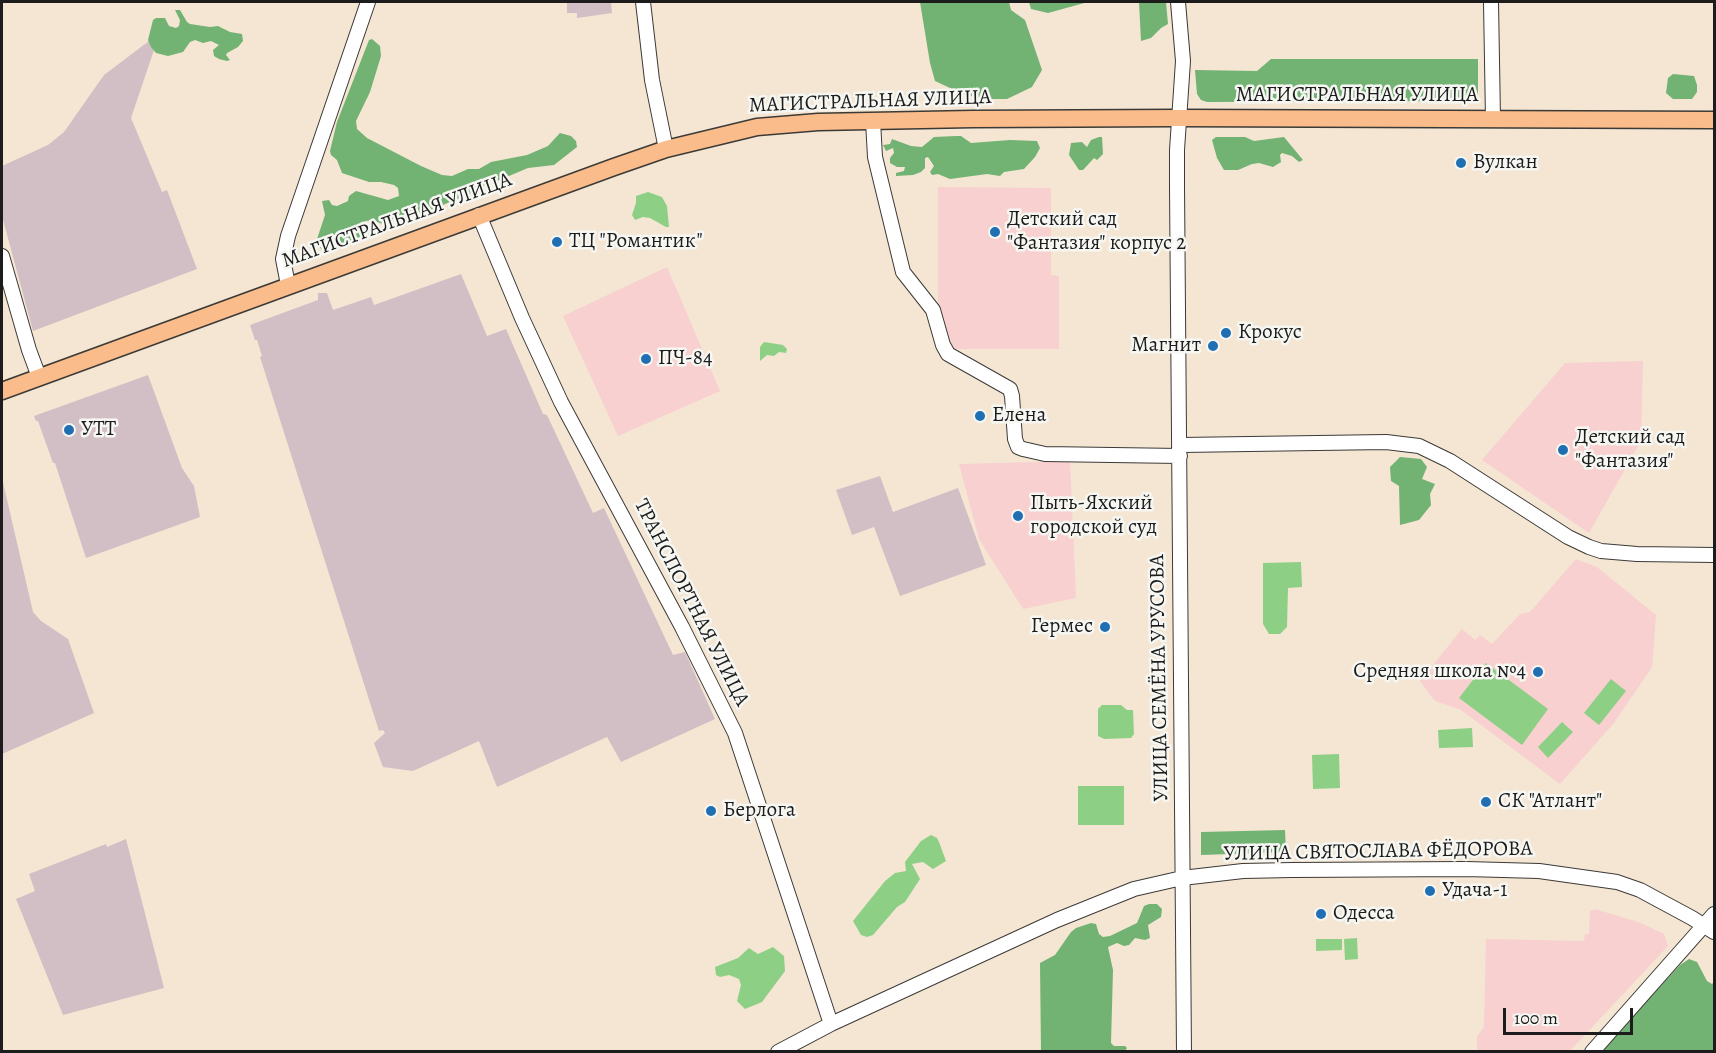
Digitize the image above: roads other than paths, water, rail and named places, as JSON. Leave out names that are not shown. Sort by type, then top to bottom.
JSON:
[{"type":"main road","name":"МАГИСТРАЛЬНАЯ УЛИЦА","points":[[2,391],[479,215],[666,149],[757,127],[818,122],[1179,118],[1714,120]]},
{"type":"street","points":[[288,285],[283,259],[288,236],[368,2]]},
{"type":"street","points":[[643,2],[654,90],[666,149]]},
{"type":"street","name":"УЛИЦА СЕМЁНА УРУСОВА","points":[[1178,2],[1183,61],[1177,187],[1184,1052]]},
{"type":"street","points":[[1491,2],[1493,119]]},
{"type":"street","points":[[873,121],[875,158],[903,272],[933,310],[943,345],[948,354],[1010,389],[1015,439],[1018,447],[1045,454],[1386,442],[1419,446],[1450,461],[1568,537],[1589,547],[1601,551],[1637,554],[1714,555]]},
{"type":"street","name":"ТРАНСПОРТНАЯ УЛИЦА","points":[[479,215],[522,318],[561,402],[682,627],[735,733],[831,1024]]},
{"type":"street","points":[[2,256],[39,377]]},
{"type":"street","name":"УЛИЦА СВЯТОСЛАВА ФЁДОРОВА","points":[[777,1052],[831,1024],[1057,920],[1115,896],[1159,882],[1182,878],[1243,871],[1292,870],[1539,871],[1617,882],[1640,890],[1710,929]]},
{"type":"street","points":[[1592,1052],[1710,929],[1714,914]]},
{"type":"place","name":"Вулкан","points":[[1461,163]]},
{"type":"place","name":"Детский сад \"Фантазия\" корпус 2","points":[[995,232]]},
{"type":"place","name":"ТЦ \"Романтик\"","points":[[557,242]]},
{"type":"place","name":"Крокус","points":[[1226,333]]},
{"type":"place","name":"Магнит","points":[[1213,346]]},
{"type":"place","name":"ПЧ-84","points":[[646,359]]},
{"type":"place","name":"Елена","points":[[980,416]]},
{"type":"place","name":"УТТ","points":[[69,430]]},
{"type":"place","name":"Детский сад \"Фантазия\"","points":[[1563,450]]},
{"type":"place","name":"Пыть-Яхский городской суд","points":[[1018,516]]},
{"type":"place","name":"Гермес","points":[[1105,627]]},
{"type":"place","name":"Средняя школа №4","points":[[1538,672]]},
{"type":"place","name":"СК \"Атлант\"","points":[[1486,802]]},
{"type":"place","name":"Берлога","points":[[711,811]]},
{"type":"place","name":"Удача-1","points":[[1430,891]]},
{"type":"place","name":"Одесса","points":[[1321,914]]}]
